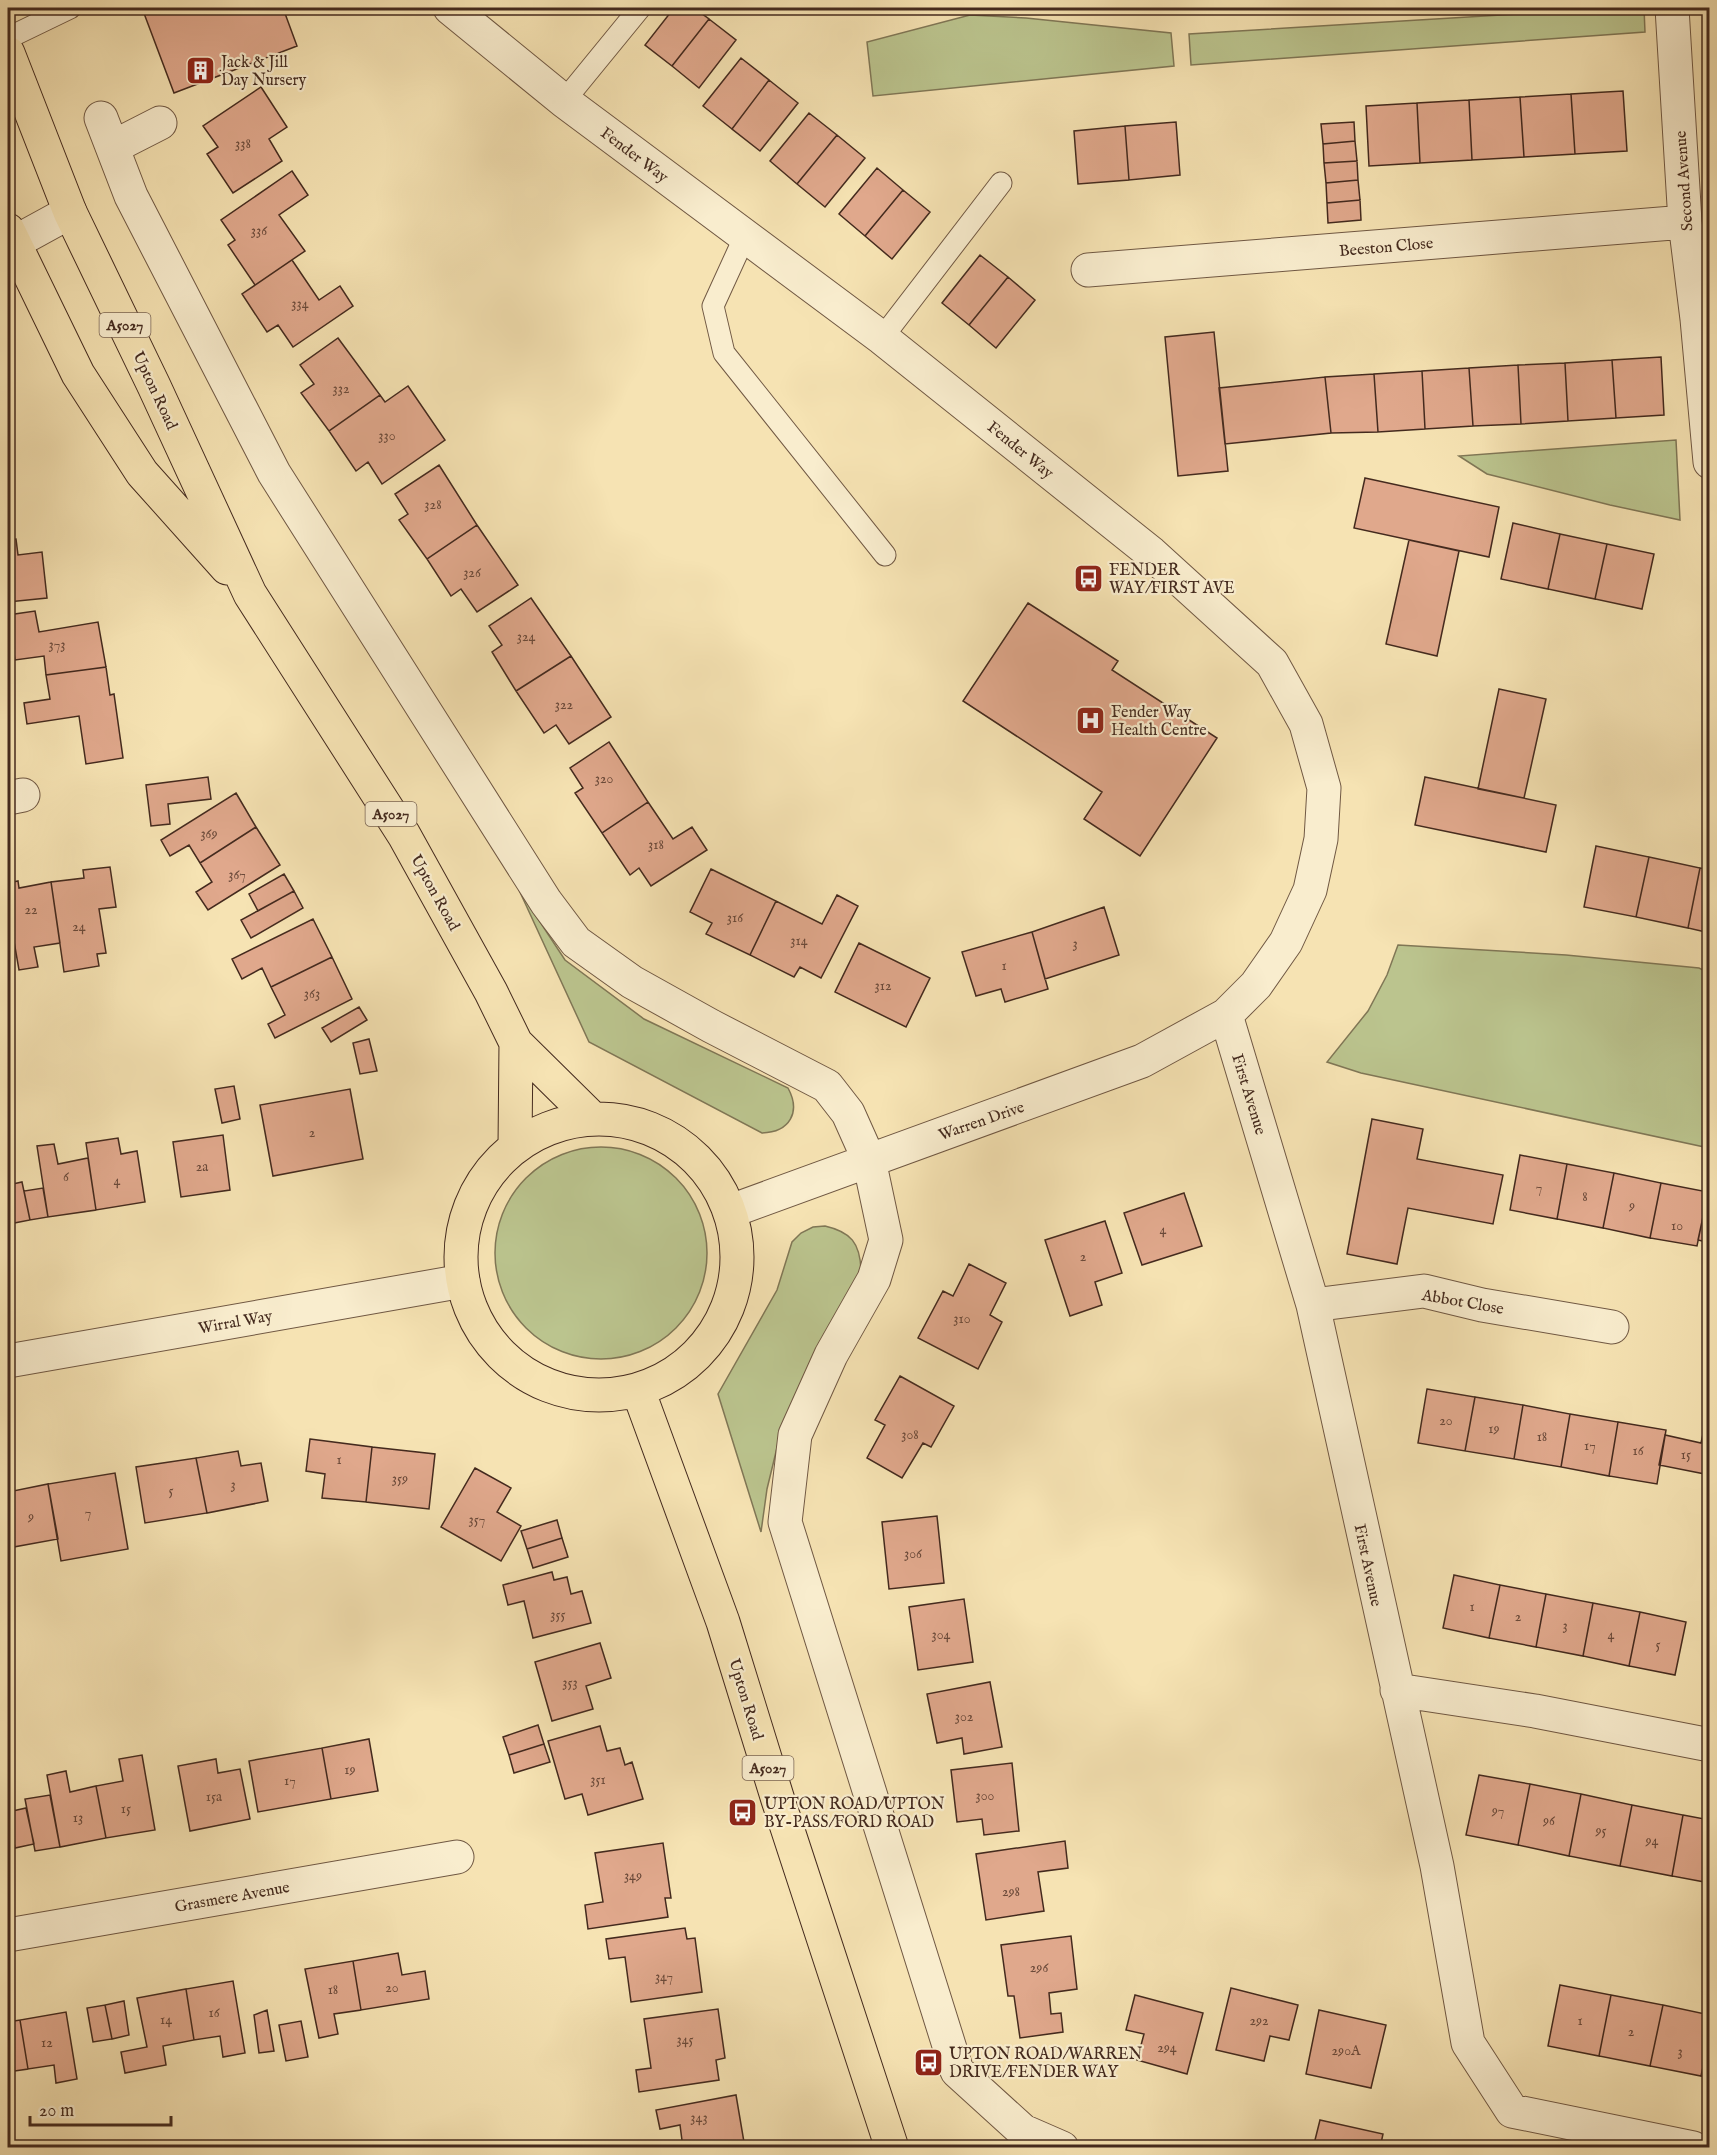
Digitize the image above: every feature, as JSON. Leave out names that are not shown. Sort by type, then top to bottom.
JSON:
[{"type":"main road","name":"Upton Road","points":[[8,53],[70,212],[154,386],[250,594],[404,835],[491,992],[516,1043],[592,1118]]},
{"type":"main road","name":"Upton Road","points":[[9,240],[78,374],[142,472],[250,594]]},
{"type":"main road","name":"Upton Road","points":[[516,1043],[516,1146]]},
{"type":"main road","points":[[592,1118],[636,1123],[677,1142],[710,1172],[730,1212],[738,1256],[731,1300],[711,1340],[679,1371],[638,1390],[593,1396],[547,1386],[508,1361],[478,1325],[463,1281],[462,1244],[470,1206],[489,1173],[516,1146],[552,1127],[592,1118]]},
{"type":"main road","name":"Upton Road","points":[[638,1390],[723,1622],[892,2148]]},
{"type":"street","name":"Fender Way","points":[[450,8],[564,101],[882,338],[1151,553],[1272,663],[1306,724],[1324,788],[1321,839],[1310,890],[1286,942],[1256,985],[1226,1015]]},
{"type":"street","name":"Second Avenue","points":[[1672,8],[1684,222],[1697,319],[1710,462]]},
{"type":"street","points":[[160,123],[107,132],[131,196],[274,473],[546,902],[576,942],[632,982],[827,1086],[848,1113],[869,1160],[886,1240],[874,1279],[831,1355],[795,1435],[785,1522],[957,2071],[1023,2131],[1062,2148]]},
{"type":"street","points":[[9,240],[70,212]]},
{"type":"street","name":"Beeston Close","points":[[1088,270],[1684,222]]},
{"type":"street","name":"Warren Drive","points":[[730,1212],[1142,1061],[1226,1015]]},
{"type":"street","name":"First Avenue","points":[[1226,1015],[1313,1305],[1437,1866],[1468,2043],[1512,2111],[1693,2148]]},
{"type":"street","name":"Wirral Way","points":[[8,1362],[463,1281]]},
{"type":"street","name":"Abbot Close","points":[[1313,1305],[1424,1291],[1482,1305],[1612,1327]]},
{"type":"street","points":[[1397,1690],[1535,1712],[1710,1745]]},
{"type":"street","name":"Grasmere Avenue","points":[[8,1935],[457,1857]]},
{"type":"lane","points":[[8,38],[70,8]]},
{"type":"lane","points":[[564,101],[640,8]]},
{"type":"lane","points":[[882,338],[1001,183]]},
{"type":"lane","points":[[745,236],[713,306],[724,353],[885,555]]},
{"type":"green space","points":[[1644,8],[1645,32],[1191,65],[1189,34]]},
{"type":"green space","points":[[970,15],[1026,18],[1171,33],[1174,66],[873,96],[867,42]]},
{"type":"green space","points":[[1676,440],[1680,520],[1487,474],[1459,456]]},
{"type":"green space","points":[[519,890],[565,960],[644,1019],[788,1088],[792,1097],[793,1113],[786,1125],[772,1132],[762,1133],[589,1042]]},
{"type":"green space","points":[[1398,945],[1566,955],[1699,968],[1709,973],[1709,1148],[1361,1073],[1327,1062],[1368,1011],[1387,975]]},
{"type":"green space","points":[[601,1147],[622,1149],[641,1155],[660,1165],[676,1178],[689,1194],[699,1213],[705,1232],[707,1253],[705,1274],[699,1293],[689,1312],[676,1328],[660,1341],[641,1351],[622,1357],[601,1359],[580,1357],[561,1351],[542,1341],[526,1328],[513,1312],[503,1293],[497,1274],[495,1253],[497,1232],[503,1213],[513,1194],[526,1178],[542,1165],[561,1155],[580,1149]]},
{"type":"green space","points":[[825,1226],[848,1235],[859,1253],[861,1270],[783,1423],[767,1489],[761,1532],[718,1394],[777,1290],[792,1242],[801,1233],[813,1227]]},
{"type":"building","name":"Jack & Jill Day Nursery","points":[[142,8],[283,8],[297,46],[174,93]]},
{"type":"building","points":[[674,8],[694,8],[709,19],[672,66],[645,45]]},
{"type":"building","points":[[709,19],[736,40],[699,88],[672,66]]},
{"type":"building","points":[[741,58],[769,80],[732,129],[703,106]]},
{"type":"building","points":[[769,80],[798,103],[760,151],[732,129]]},
{"type":"building","points":[[261,87],[287,127],[269,139],[282,161],[233,193],[207,154],[218,147],[203,126]]},
{"type":"building","points":[[1623,91],[1627,151],[1575,154],[1571,94]]},
{"type":"building","points":[[1571,94],[1575,154],[1524,157],[1520,97]]},
{"type":"building","points":[[1520,97],[1524,157],[1472,160],[1469,100]]},
{"type":"building","points":[[1469,100],[1472,160],[1420,163],[1417,103]]},
{"type":"building","points":[[1417,103],[1420,163],[1369,166],[1366,106]]},
{"type":"building","points":[[809,113],[837,135],[797,184],[770,161]]},
{"type":"building","points":[[1176,122],[1180,175],[1129,180],[1125,126]]},
{"type":"building","points":[[1354,122],[1355,141],[1323,144],[1321,124]]},
{"type":"building","points":[[1125,126],[1129,180],[1078,184],[1074,131]]},
{"type":"building","points":[[837,135],[865,158],[825,207],[797,184]]},
{"type":"building","points":[[1355,141],[1357,161],[1324,163],[1323,144]]},
{"type":"building","points":[[1357,161],[1358,180],[1326,183],[1324,163]]},
{"type":"building","points":[[877,168],[903,190],[865,236],[839,214]]},
{"type":"building","points":[[292,171],[308,195],[279,215],[305,251],[255,285],[228,245],[235,240],[221,220]]},
{"type":"building","points":[[1358,180],[1360,200],[1327,203],[1326,183]]},
{"type":"building","points":[[903,190],[930,212],[892,259],[865,236]]},
{"type":"building","points":[[1360,200],[1361,220],[1328,223],[1327,203]]},
{"type":"building","points":[[980,255],[1008,277],[969,325],[942,303]]},
{"type":"building","points":[[292,260],[319,300],[340,286],[353,306],[293,347],[278,325],[267,332],[242,294]]},
{"type":"building","points":[[1008,277],[1035,300],[996,348],[969,325]]},
{"type":"building","points":[[1214,332],[1228,471],[1178,476],[1165,337]]},
{"type":"building","points":[[338,338],[380,395],[329,431],[301,393],[314,384],[300,365]]},
{"type":"building","points":[[1661,357],[1664,415],[1616,418],[1612,360]]},
{"type":"building","points":[[1612,360],[1616,418],[1568,421],[1565,363]]},
{"type":"building","points":[[1565,363],[1568,421],[1521,424],[1518,365]]},
{"type":"building","points":[[1518,365],[1521,424],[1473,426],[1469,368]]},
{"type":"building","points":[[1469,368],[1473,426],[1425,429],[1422,371]]},
{"type":"building","points":[[1422,371],[1425,429],[1378,432],[1374,374]]},
{"type":"building","points":[[1374,374],[1378,432],[1331,433],[1325,377]]},
{"type":"building","points":[[1325,377],[1331,433],[1225,444],[1219,388]]},
{"type":"building","points":[[408,386],[445,440],[382,484],[368,462],[356,471],[329,431],[380,395],[385,402]]},
{"type":"building","points":[[439,465],[477,525],[427,559],[399,520],[408,514],[395,494]]},
{"type":"building","points":[[1365,478],[1499,507],[1489,557],[1354,528]]},
{"type":"building","points":[[1513,523],[1560,534],[1548,589],[1501,579]]},
{"type":"building","points":[[477,525],[518,585],[477,612],[461,589],[451,596],[427,559]]},
{"type":"building","points":[[1560,534],[1607,544],[1595,599],[1548,589]]},
{"type":"building","points":[[16,539],[18,555],[42,552],[47,598],[8,602],[8,540]]},
{"type":"building","points":[[1409,540],[1459,551],[1437,656],[1386,644]]},
{"type":"building","points":[[1607,544],[1654,554],[1642,609],[1595,599]]},
{"type":"building","points":[[531,598],[571,656],[516,691],[492,652],[502,645],[489,626]]},
{"type":"building","name":"Fender Way Health Centre","points":[[1028,603],[1118,661],[1112,670],[1217,738],[1140,856],[1084,819],[1102,792],[963,701]]},
{"type":"building","points":[[35,611],[39,632],[98,622],[106,667],[46,675],[44,656],[15,660],[8,615]]},
{"type":"building","points":[[571,656],[611,717],[569,744],[556,725],[544,733],[516,691]]},
{"type":"building","points":[[106,667],[110,695],[114,694],[123,758],[86,764],[79,716],[27,724],[24,703],[50,699],[46,675]]},
{"type":"building","points":[[1499,689],[1546,699],[1524,798],[1478,789]]},
{"type":"building","points":[[609,742],[648,802],[602,833],[575,793],[583,788],[570,768]]},
{"type":"building","points":[[208,777],[211,799],[168,804],[170,824],[151,826],[146,785]]},
{"type":"building","points":[[1425,777],[1556,805],[1546,852],[1415,825]]},
{"type":"building","points":[[236,793],[256,827],[200,863],[189,845],[170,856],[161,840]]},
{"type":"building","points":[[648,802],[673,839],[692,827],[707,850],[651,886],[639,868],[630,875],[602,833]]},
{"type":"building","points":[[256,827],[280,865],[208,910],[196,892],[212,882],[200,863]]},
{"type":"building","points":[[1596,846],[1649,857],[1636,917],[1584,907]]},
{"type":"building","points":[[1649,857],[1700,868],[1688,928],[1636,917]]},
{"type":"building","points":[[110,867],[116,907],[99,909],[106,953],[97,954],[99,966],[64,972],[51,882],[84,878],[83,870]]},
{"type":"building","points":[[1700,868],[1710,870],[1710,933],[1688,928]]},
{"type":"building","points":[[711,869],[776,901],[750,955],[706,934],[712,923],[690,912]]},
{"type":"building","points":[[284,874],[294,891],[258,911],[249,894]]},
{"type":"building","points":[[18,881],[19,888],[51,882],[60,943],[34,947],[38,967],[19,970],[12,930],[8,931],[8,883]]},
{"type":"building","points":[[294,891],[303,908],[251,938],[241,920]]},
{"type":"building","points":[[837,895],[858,906],[821,978],[800,967],[794,977],[750,955],[776,901],[822,924]]},
{"type":"building","points":[[1104,907],[1119,955],[1045,979],[1032,932]]},
{"type":"building","points":[[313,919],[332,957],[271,987],[262,968],[242,979],[232,959]]},
{"type":"building","points":[[1032,932],[1048,989],[1005,1002],[1001,989],[976,996],[962,952]]},
{"type":"building","points":[[859,943],[930,978],[906,1027],[835,992]]},
{"type":"building","points":[[332,957],[352,999],[275,1038],[268,1024],[285,1015],[271,987]]},
{"type":"building","points":[[359,1007],[367,1020],[331,1042],[322,1028]]},
{"type":"building","points":[[369,1039],[377,1071],[360,1074],[353,1043]]},
{"type":"building","points":[[234,1086],[240,1119],[222,1123],[215,1089]]},
{"type":"building","points":[[350,1089],[363,1159],[273,1176],[260,1105]]},
{"type":"building","points":[[1372,1119],[1423,1129],[1417,1159],[1503,1175],[1493,1224],[1408,1208],[1397,1264],[1347,1254]]},
{"type":"building","points":[[223,1135],[230,1190],[181,1197],[173,1142]]},
{"type":"building","points":[[118,1138],[121,1154],[137,1151],[145,1202],[96,1210],[86,1143]]},
{"type":"building","points":[[54,1144],[58,1164],[88,1158],[96,1210],[48,1217],[37,1146]]},
{"type":"building","points":[[1520,1155],[1567,1164],[1557,1219],[1510,1210]]},
{"type":"building","points":[[1567,1164],[1614,1173],[1603,1228],[1557,1219]]},
{"type":"building","points":[[1614,1173],[1661,1183],[1650,1238],[1603,1228]]},
{"type":"building","points":[[22,1182],[30,1220],[9,1224],[8,1185]]},
{"type":"building","points":[[1661,1183],[1708,1192],[1697,1246],[1650,1238]]},
{"type":"building","points":[[43,1188],[48,1217],[30,1220],[24,1191]]},
{"type":"building","points":[[1184,1193],[1202,1246],[1142,1265],[1124,1213]]},
{"type":"building","points":[[1704,1212],[1710,1213],[1710,1243],[1698,1240]]},
{"type":"building","points":[[1105,1221],[1122,1273],[1095,1282],[1102,1305],[1070,1316],[1045,1240]]},
{"type":"building","points":[[969,1264],[1006,1283],[990,1315],[1002,1322],[978,1369],[918,1338],[943,1291],[953,1296]]},
{"type":"building","points":[[900,1376],[954,1406],[931,1447],[923,1443],[902,1478],[867,1458],[885,1425],[875,1420]]},
{"type":"building","points":[[1710,1376],[1710,1412],[1703,1411]]},
{"type":"building","points":[[1427,1389],[1475,1397],[1465,1451],[1418,1443]]},
{"type":"building","points":[[1475,1397],[1523,1405],[1514,1459],[1465,1451]]},
{"type":"building","points":[[1523,1405],[1570,1414],[1561,1467],[1514,1459]]},
{"type":"building","points":[[1708,1412],[1710,1412],[1710,1475],[1659,1465],[1665,1435],[1701,1443]]},
{"type":"building","points":[[1570,1414],[1618,1422],[1609,1476],[1561,1467]]},
{"type":"building","points":[[1618,1422],[1666,1430],[1657,1484],[1609,1476]]},
{"type":"building","points":[[310,1439],[372,1447],[366,1502],[322,1498],[325,1474],[306,1471]]},
{"type":"building","points":[[372,1447],[435,1454],[429,1509],[366,1502]]},
{"type":"building","points":[[238,1451],[241,1466],[261,1463],[268,1501],[207,1513],[196,1458]]},
{"type":"building","points":[[196,1458],[207,1513],[145,1523],[136,1467]]},
{"type":"building","points":[[475,1468],[511,1488],[497,1512],[521,1526],[501,1561],[441,1527]]},
{"type":"building","points":[[115,1473],[128,1549],[61,1561],[48,1484]]},
{"type":"building","points":[[48,1484],[58,1539],[8,1548],[8,1492]]},
{"type":"building","points":[[937,1516],[944,1583],[889,1589],[882,1522]]},
{"type":"building","points":[[557,1520],[562,1538],[527,1549],[521,1531]]},
{"type":"building","points":[[562,1538],[568,1557],[533,1568],[527,1549]]},
{"type":"building","points":[[552,1572],[554,1580],[567,1577],[571,1594],[582,1591],[591,1623],[533,1638],[524,1601],[508,1605],[503,1585]]},
{"type":"building","points":[[1454,1575],[1500,1585],[1489,1638],[1443,1628]]},
{"type":"building","points":[[1500,1585],[1546,1594],[1536,1647],[1489,1638]]},
{"type":"building","points":[[1546,1594],[1593,1603],[1583,1656],[1536,1647]]},
{"type":"building","points":[[964,1599],[973,1662],[918,1670],[909,1607]]},
{"type":"building","points":[[1593,1603],[1640,1612],[1629,1666],[1583,1656]]},
{"type":"building","points":[[1640,1612],[1686,1622],[1675,1675],[1629,1666]]},
{"type":"building","points":[[600,1643],[611,1678],[586,1686],[593,1709],[552,1721],[535,1662]]},
{"type":"building","points":[[990,1682],[1002,1747],[964,1754],[962,1738],[937,1743],[927,1694]]},
{"type":"building","points":[[538,1725],[544,1744],[509,1755],[503,1737]]},
{"type":"building","points":[[600,1726],[607,1751],[620,1748],[625,1765],[632,1762],[643,1799],[588,1815],[582,1794],[565,1799],[548,1741]]},
{"type":"building","points":[[369,1739],[378,1791],[331,1799],[322,1748]]},
{"type":"building","points":[[544,1744],[550,1762],[514,1773],[509,1755]]},
{"type":"building","points":[[322,1748],[331,1799],[258,1812],[249,1761]]},
{"type":"building","points":[[142,1755],[155,1830],[106,1838],[96,1786],[123,1781],[119,1759]]},
{"type":"building","points":[[216,1759],[218,1773],[240,1769],[250,1819],[190,1831],[178,1766]]},
{"type":"building","points":[[1012,1763],[1019,1831],[984,1835],[982,1819],[957,1822],[951,1770]]},
{"type":"building","points":[[66,1771],[70,1792],[96,1786],[106,1838],[60,1847],[47,1775]]},
{"type":"building","points":[[1479,1775],[1530,1784],[1518,1845],[1466,1835]]},
{"type":"building","points":[[1530,1784],[1581,1794],[1569,1856],[1518,1845]]},
{"type":"building","points":[[1581,1794],[1632,1805],[1620,1866],[1569,1856]]},
{"type":"building","points":[[50,1795],[60,1847],[35,1851],[25,1799]]},
{"type":"building","points":[[1632,1805],[1683,1815],[1672,1876],[1620,1866]]},
{"type":"building","points":[[26,1808],[34,1844],[15,1848],[8,1812]]},
{"type":"building","points":[[1683,1815],[1710,1820],[1710,1883],[1672,1876]]},
{"type":"building","points":[[1065,1841],[1068,1868],[1038,1872],[1044,1911],[986,1920],[976,1854]]},
{"type":"building","points":[[663,1843],[671,1898],[665,1898],[668,1917],[588,1929],[585,1905],[603,1902],[595,1853]]},
{"type":"building","points":[[685,1928],[687,1939],[695,1938],[702,1992],[631,2002],[625,1957],[609,1959],[606,1939]]},
{"type":"building","points":[[1071,1936],[1077,1989],[1049,1993],[1051,2014],[1061,2013],[1063,2032],[1020,2038],[1014,1996],[1008,1996],[1001,1945]]},
{"type":"building","points":[[398,1953],[402,1975],[425,1971],[429,1999],[361,2010],[353,1961]]},
{"type":"building","points":[[353,1961],[361,2010],[334,2014],[338,2034],[319,2038],[305,1969]]},
{"type":"building","points":[[233,1981],[245,2053],[223,2057],[220,2036],[194,2040],[186,1989]]},
{"type":"building","points":[[1560,1985],[1611,1995],[1599,2056],[1548,2046]]},
{"type":"building","points":[[1231,1988],[1298,2005],[1289,2040],[1270,2036],[1264,2061],[1216,2050]]},
{"type":"building","points":[[186,1989],[194,2040],[163,2046],[166,2065],[125,2073],[121,2052],[147,2047],[137,1998]]},
{"type":"building","points":[[1135,1995],[1203,2013],[1187,2074],[1137,2060],[1144,2034],[1126,2030]]},
{"type":"building","points":[[1611,1995],[1663,2005],[1650,2066],[1599,2056]]},
{"type":"building","points":[[124,2001],[129,2035],[112,2039],[105,2005]]},
{"type":"building","points":[[105,2005],[112,2039],[93,2042],[87,2008]]},
{"type":"building","points":[[1663,2005],[1710,2015],[1710,2036],[1701,2076],[1650,2066]]},
{"type":"building","points":[[718,2009],[725,2058],[716,2060],[719,2080],[639,2092],[636,2070],[651,2068],[644,2019]]},
{"type":"building","points":[[267,2010],[274,2051],[259,2053],[254,2015]]},
{"type":"building","points":[[1319,2010],[1386,2025],[1371,2088],[1306,2074]]},
{"type":"building","points":[[66,2012],[77,2079],[56,2083],[54,2065],[28,2069],[20,2020]]},
{"type":"building","points":[[20,2020],[28,2069],[8,2072],[8,2022]]},
{"type":"building","points":[[301,2021],[308,2057],[286,2061],[279,2025]]},
{"type":"building","points":[[1710,2036],[1710,2078],[1701,2076]]},
{"type":"building","points":[[736,2095],[745,2148],[683,2148],[680,2125],[660,2129],[656,2110]]},
{"type":"building","points":[[1320,2120],[1383,2134],[1380,2148],[1313,2148]]},
{"type":"place","name":"Jack & Jill Day Nursery","points":[[200,70]]},
{"type":"place","name":"FENDER WAY/FIRST AVE","points":[[1088,578]]},
{"type":"place","name":"Fender Way Health Centre","points":[[1090,720]]},
{"type":"place","name":"UPTON ROAD/UPTON BY-PASS/FORD ROAD","points":[[743,1812]]},
{"type":"place","name":"UPTON ROAD/WARREN DRIVE/FENDER WAY","points":[[928,2062]]}]
